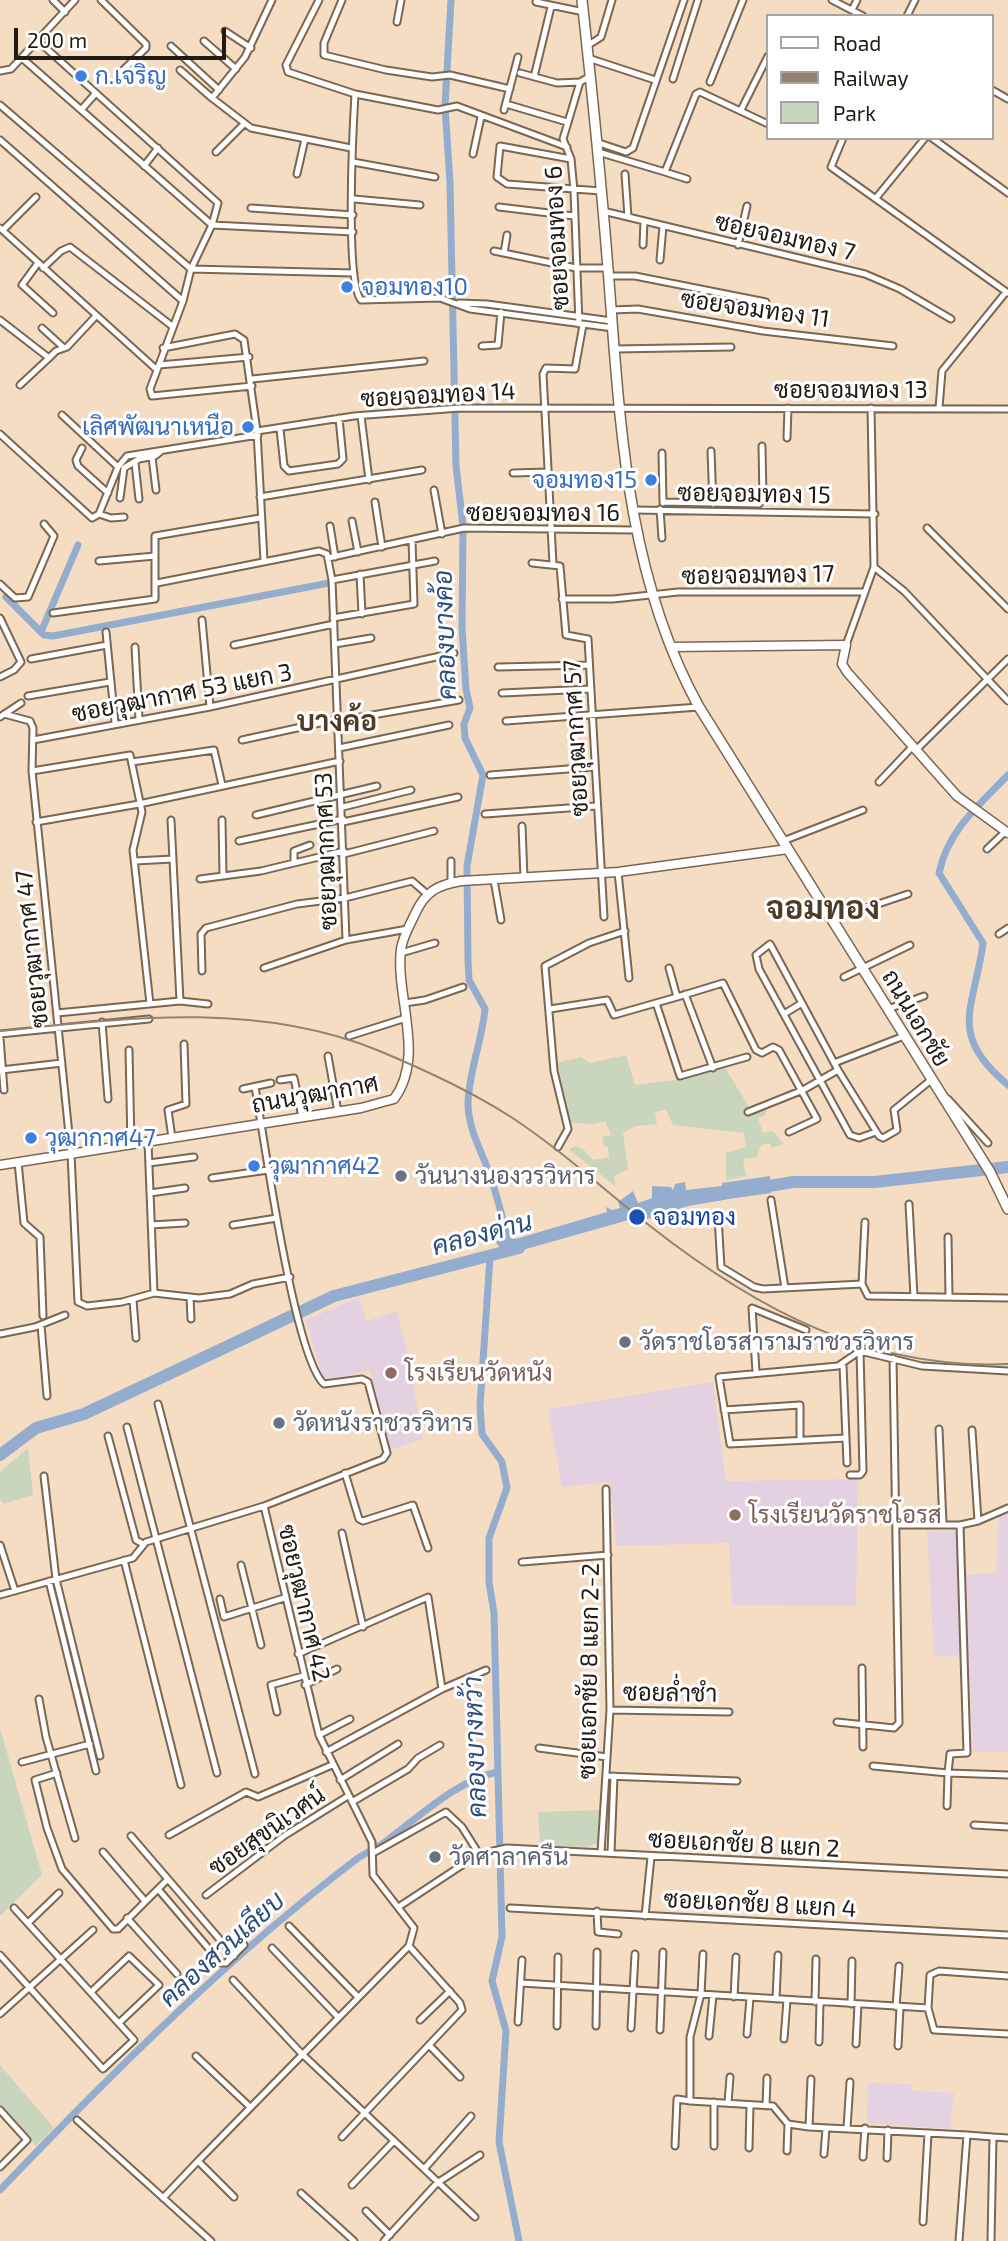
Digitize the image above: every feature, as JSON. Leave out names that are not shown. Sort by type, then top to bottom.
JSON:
[{"type":"main road","name":"ถนนเอกชัย","points":[[582,0],[634,530],[652,596],[671,647],[699,707],[965,1133],[1008,1209]]},
{"type":"main road","points":[[671,647],[846,645],[842,659],[844,668],[957,796],[1007,832]]},
{"type":"main road","points":[[427,894],[461,881],[618,872],[786,845]]},
{"type":"main road","name":"ถนนวุฒากาศ","points":[[0,1166],[386,1102],[400,1091],[408,1064],[401,953],[408,929],[427,894]]},
{"type":"street","points":[[54,0],[65,12]]},
{"type":"street","points":[[0,71],[11,69],[75,0]]},
{"type":"street","points":[[101,0],[146,44],[121,72]]},
{"type":"street","points":[[216,94],[251,48],[272,0]]},
{"type":"street","points":[[319,0],[286,69],[355,94],[445,107],[457,106],[567,147]]},
{"type":"street","points":[[342,0],[322,54],[386,70],[432,77],[447,75],[510,89]]},
{"type":"street","points":[[397,22],[401,0]]},
{"type":"street","points":[[587,46],[601,37],[612,0]]},
{"type":"street","points":[[596,141],[630,151],[684,0]]},
{"type":"street","points":[[673,79],[698,0]]},
{"type":"street","points":[[710,82],[743,0]]},
{"type":"street","points":[[832,0],[859,14]]},
{"type":"street","points":[[852,10],[857,0]]},
{"type":"street","points":[[536,2],[584,12]]},
{"type":"street","points":[[534,76],[551,7]]},
{"type":"street","points":[[225,31],[251,48]]},
{"type":"street","points":[[37,40],[215,199],[218,207],[191,269],[183,301],[163,348],[150,389],[155,398],[252,382],[424,361]]},
{"type":"street","points":[[204,41],[236,69]]},
{"type":"street","points":[[171,46],[244,124],[271,133],[351,148]]},
{"type":"street","points":[[518,57],[505,107],[567,122]]},
{"type":"street","points":[[22,58],[212,225],[353,232]]},
{"type":"street","points":[[588,58],[655,80]]},
{"type":"street","points":[[741,110],[766,60]]},
{"type":"street","points":[[180,70],[216,94]]},
{"type":"street","points":[[520,73],[557,83],[580,82],[589,77]]},
{"type":"street","name":"ซอยจอมทอง 6","points":[[545,407],[544,371],[575,369],[580,322],[574,191],[571,159],[563,139],[580,82]]},
{"type":"street","points":[[665,172],[698,92],[713,96],[766,123]]},
{"type":"street","points":[[81,110],[96,93]]},
{"type":"street","points":[[355,94],[351,148],[354,273],[356,293],[361,300],[440,298],[457,302],[487,303],[580,322]]},
{"type":"street","points":[[0,105],[191,269],[354,273]]},
{"type":"street","points":[[473,154],[481,117]]},
{"type":"street","points":[[216,152],[244,124]]},
{"type":"street","points":[[298,174],[305,139]]},
{"type":"street","points":[[0,140],[183,301]]},
{"type":"street","points":[[842,140],[830,167],[1007,293]]},
{"type":"street","points":[[876,198],[923,140]]},
{"type":"street","points":[[935,140],[1008,193]]},
{"type":"street","points":[[144,166],[158,148]]},
{"type":"street","points":[[571,159],[499,148],[497,177],[500,182],[574,191],[601,191]]},
{"type":"street","points":[[597,152],[687,179]]},
{"type":"street","points":[[353,162],[435,177]]},
{"type":"street","points":[[625,174],[628,217]]},
{"type":"street","points":[[36,197],[1,229],[95,317],[157,367],[249,357]]},
{"type":"street","points":[[354,199],[420,205]]},
{"type":"street","points":[[499,206],[574,216]]},
{"type":"street","points":[[738,245],[747,206]]},
{"type":"street","points":[[251,208],[353,215]]},
{"type":"street","name":"ซอยจอมทอง 7","points":[[603,211],[865,274],[900,289],[951,319]]},
{"type":"street","points":[[643,245],[644,221]]},
{"type":"street","points":[[660,260],[663,226]]},
{"type":"street","points":[[504,253],[507,235]]},
{"type":"street","points":[[43,268],[61,251],[70,247],[172,326]]},
{"type":"street","points":[[494,251],[766,303]]},
{"type":"street","points":[[38,263],[22,285],[53,313]]},
{"type":"street","points":[[700,307],[703,290]]},
{"type":"street","name":"ซอยจอมทอง 13","points":[[621,408],[939,408],[942,371],[1007,293]]},
{"type":"street","points":[[457,302],[470,309],[613,325]]},
{"type":"street","name":"ซอยจอมทอง 11","points":[[611,310],[638,309],[764,331],[893,346]]},
{"type":"street","points":[[482,346],[498,345],[500,312]]},
{"type":"street","points":[[20,385],[64,348],[95,317]]},
{"type":"street","points":[[0,320],[49,358]]},
{"type":"street","points":[[42,328],[64,348]]},
{"type":"street","points":[[163,348],[235,334],[244,340],[249,357],[258,433],[264,561]]},
{"type":"street","points":[[615,349],[731,347]]},
{"type":"street","points":[[532,563],[553,564],[545,407]]},
{"type":"street","name":"ซอยจอมทอง 14","points":[[118,467],[127,456],[339,418],[460,408],[621,408]]},
{"type":"street","points":[[788,408],[788,438]]},
{"type":"street","points":[[846,645],[874,567],[871,408]]},
{"type":"street","points":[[939,408],[1008,409]]},
{"type":"street","points":[[0,434],[86,516],[92,518],[99,514],[118,467],[62,415]]},
{"type":"street","points":[[361,416],[369,481]]},
{"type":"street","points":[[280,429],[286,469],[293,472],[338,464],[343,458],[339,418]]},
{"type":"street","points":[[662,507],[713,504],[754,506],[761,502],[762,446]]},
{"type":"street","points":[[82,448],[76,460],[78,466],[108,493]]},
{"type":"street","points":[[120,498],[124,468],[152,457],[161,450]]},
{"type":"street","points":[[711,451],[713,504]]},
{"type":"street","points":[[662,453],[663,538]]},
{"type":"street","points":[[152,457],[156,490]]},
{"type":"street","points":[[135,463],[139,499]]},
{"type":"street","points":[[260,497],[369,481],[422,470]]},
{"type":"street","points":[[513,473],[548,472]]},
{"type":"street","points":[[434,490],[442,534]]},
{"type":"street","points":[[375,502],[382,547]]},
{"type":"street","name":"ซอยจอมทอง 15","points":[[632,510],[662,507],[875,514]]},
{"type":"street","points":[[99,514],[111,518],[124,517]]},
{"type":"street","points":[[53,613],[155,599],[155,536],[260,519]]},
{"type":"street","points":[[352,521],[358,552]]},
{"type":"street","points":[[0,595],[3,586],[15,598],[28,597],[54,536],[44,524]]},
{"type":"street","points":[[330,526],[335,557]]},
{"type":"street","name":"ซอยจอมทอง 16","points":[[328,558],[464,528],[634,530]]},
{"type":"street","points":[[927,528],[1008,608]]},
{"type":"street","points":[[234,645],[414,604],[412,540]]},
{"type":"street","points":[[157,583],[319,551],[325,552],[328,558]]},
{"type":"street","points":[[99,561],[155,556]]},
{"type":"street","name":"ซอยวุฒากาศ 53","points":[[328,558],[332,580],[343,807],[346,940],[408,929]]},
{"type":"street","points":[[332,580],[435,561]]},
{"type":"street","name":"ซอยวุฒากาศ 57","points":[[553,564],[560,566],[566,635],[588,639],[596,806],[595,853],[604,917]]},
{"type":"street","points":[[874,567],[904,591],[1008,701]]},
{"type":"street","points":[[360,574],[362,614]]},
{"type":"street","name":"ซอยจอมทอง 17","points":[[562,599],[652,596],[678,592],[864,592]]},
{"type":"street","points":[[0,618],[21,662],[14,670],[0,677]]},
{"type":"street","points":[[202,620],[210,707]]},
{"type":"street","points":[[106,632],[114,723]]},
{"type":"street","points":[[335,644],[372,638]]},
{"type":"street","points":[[32,659],[107,645]]},
{"type":"street","points":[[135,647],[139,719]]},
{"type":"street","name":"ซอยวุฒากาศ 53 แยก 3","points":[[33,740],[210,707],[454,653]]},
{"type":"street","points":[[879,782],[1008,659]]},
{"type":"street","points":[[498,667],[589,665]]},
{"type":"street","points":[[28,696],[110,682]]},
{"type":"street","points":[[502,694],[590,689]]},
{"type":"street","points":[[242,740],[338,720],[459,700]]},
{"type":"street","points":[[2,716],[21,703]]},
{"type":"street","points":[[506,720],[699,707]]},
{"type":"street","points":[[2,716],[30,721],[33,740]]},
{"type":"street","points":[[339,748],[449,725]]},
{"type":"street","name":"ซอยวุฒากาศ 47","points":[[33,740],[32,771],[36,822],[71,1154],[78,1302],[87,1306],[133,1300]]},
{"type":"street","points":[[132,762],[203,749],[214,750],[222,785]]},
{"type":"street","points":[[32,771],[124,753],[130,755],[142,816],[133,850],[150,1004]]},
{"type":"street","points":[[36,822],[139,804],[340,761]]},
{"type":"street","points":[[490,775],[594,767]]},
{"type":"street","points":[[256,815],[377,786]]},
{"type":"street","points":[[343,807],[411,790]]},
{"type":"street","points":[[239,841],[458,797]]},
{"type":"street","points":[[485,814],[596,806]]},
{"type":"street","points":[[786,845],[863,810]]},
{"type":"street","points":[[171,820],[180,1001]]},
{"type":"street","points":[[222,820],[223,876]]},
{"type":"street","points":[[522,827],[524,878]]},
{"type":"street","points":[[200,879],[344,853],[434,831]]},
{"type":"street","points":[[987,849],[1007,832]]},
{"type":"street","points":[[294,863],[294,851],[310,845]]},
{"type":"street","points":[[135,861],[173,859]]},
{"type":"street","points":[[451,861],[451,883]]},
{"type":"street","points":[[618,872],[629,978]]},
{"type":"street","points":[[494,880],[501,920]]},
{"type":"street","points":[[202,971],[201,934],[206,928],[297,905],[345,898],[412,881],[427,894]]},
{"type":"street","points":[[833,919],[908,894]]},
{"type":"street","points":[[999,934],[1008,928]]},
{"type":"street","points":[[558,1147],[568,1129],[554,1071],[548,963],[567,957],[589,943],[625,931]]},
{"type":"street","points":[[264,968],[346,940]]},
{"type":"street","points":[[401,953],[435,943]]},
{"type":"street","points":[[876,1132],[859,1138],[850,1135],[755,961],[756,955],[770,944],[838,1070],[876,1132],[883,1138],[897,1130],[894,1110],[931,1080]]},
{"type":"street","points":[[844,977],[910,945]]},
{"type":"street","points":[[669,968],[677,996]]},
{"type":"street","points":[[550,1009],[607,1000],[614,1015],[723,983],[757,1050],[762,1053],[776,1048],[803,1090],[817,1119],[789,1132]]},
{"type":"street","points":[[405,1003],[425,1000],[463,987]]},
{"type":"street","points":[[685,994],[713,1068]]},
{"type":"street","points":[[888,1009],[924,996]]},
{"type":"street","points":[[57,1013],[180,1001],[208,1004]]},
{"type":"street","points":[[656,1003],[680,1076],[747,1057]]},
{"type":"street","points":[[784,1014],[802,1003]]},
{"type":"street","points":[[349,1036],[406,1018]]},
{"type":"street","points":[[4,1090],[0,1036],[58,1027],[149,1019]]},
{"type":"street","points":[[102,1022],[108,1099]]},
{"type":"street","points":[[834,1063],[904,1036]]},
{"type":"street","points":[[172,1138],[168,1110],[186,1104],[184,1044]]},
{"type":"street","points":[[129,1050],[131,1145]]},
{"type":"street","points":[[328,1056],[338,1112]]},
{"type":"street","points":[[1,1070],[62,1063]]},
{"type":"street","points":[[748,1112],[803,1090],[838,1070]]},
{"type":"street","points":[[280,1080],[294,1078],[302,1117]]},
{"type":"street","points":[[243,1089],[271,1083]]},
{"type":"street","name":"ซอยวุฒากาศ 42","points":[[255,1087],[277,1218],[302,1330],[321,1381],[329,1385],[362,1379],[368,1382],[387,1453],[383,1459],[264,1506],[319,1735],[372,1842],[373,1852]]},
{"type":"street","points":[[940,1095],[957,1108],[988,1143]]},
{"type":"street","points":[[148,1142],[154,1293]]},
{"type":"street","points":[[149,1163],[194,1157]]},
{"type":"street","points":[[19,1162],[24,1223],[40,1237],[43,1316]]},
{"type":"street","points":[[212,1178],[268,1170]]},
{"type":"street","points":[[150,1193],[185,1188]]},
{"type":"street","points":[[771,1200],[785,1288]]},
{"type":"street","points":[[908,1204],[914,1297]]},
{"type":"street","points":[[718,1217],[720,1267],[754,1287],[862,1284]]},
{"type":"street","points":[[233,1225],[277,1218]]},
{"type":"street","points":[[865,1222],[862,1284],[868,1296],[1008,1298]]},
{"type":"street","points":[[150,1225],[185,1223]]},
{"type":"street","points":[[948,1237],[949,1297]]},
{"type":"street","points":[[136,1338],[133,1300],[154,1293],[190,1297],[230,1294],[253,1284],[290,1277]]},
{"type":"street","points":[[190,1297],[191,1319]]},
{"type":"street","points":[[756,1372],[751,1308],[806,1330]]},
{"type":"street","points":[[0,1334],[41,1325],[65,1315]]},
{"type":"street","points":[[41,1325],[47,1396]]},
{"type":"street","points":[[860,1351],[922,1366],[1008,1371]]},
{"type":"street","points":[[846,1438],[730,1444],[719,1377],[843,1365],[860,1351]]},
{"type":"street","points":[[850,1475],[860,1475],[863,1471],[860,1351]]},
{"type":"street","points":[[837,1722],[894,1728],[899,1723],[892,1358]]},
{"type":"street","points":[[843,1365],[847,1463]]},
{"type":"street","points":[[158,1404],[255,1774]]},
{"type":"street","points":[[724,1410],[800,1405],[800,1439]]},
{"type":"street","points":[[127,1427],[217,1773]]},
{"type":"street","points":[[939,1429],[943,1524]]},
{"type":"street","points":[[972,1430],[978,1521]]},
{"type":"street","points":[[108,1436],[136,1540],[143,1544],[264,1506]]},
{"type":"street","points":[[345,1473],[359,1519],[363,1521],[413,1505],[428,1548]]},
{"type":"street","points":[[44,1476],[56,1579],[100,1756]]},
{"type":"street","name":"ซอยเอกชัย 8 แยก 2-2","points":[[601,1852],[610,1710],[606,1489]]},
{"type":"street","points":[[897,1525],[960,1525],[978,1521],[1008,1508]]},
{"type":"street","points":[[947,1806],[949,1755],[967,1751],[960,1525]]},
{"type":"street","points":[[342,1533],[363,1627]]},
{"type":"street","points":[[0,1595],[124,1560],[141,1552],[143,1544]]},
{"type":"street","points":[[0,1545],[15,1591]]},
{"type":"street","points":[[522,1562],[608,1555]]},
{"type":"street","points":[[124,1560],[181,1784]]},
{"type":"street","points":[[241,1565],[261,1645]]},
{"type":"street","points":[[49,1581],[96,1771]]},
{"type":"street","points":[[298,1654],[425,1597],[430,1600],[442,1689]]},
{"type":"street","points":[[220,1599],[224,1618],[284,1598]]},
{"type":"street","points":[[862,1668],[863,1747]]},
{"type":"street","points":[[305,1685],[337,1669]]},
{"type":"street","points":[[326,1752],[442,1689],[486,1670]]},
{"type":"street","points":[[277,1712],[271,1685],[303,1676]]},
{"type":"street","points":[[39,1699],[51,1755],[75,1838]]},
{"type":"street","name":"ซอยล่ำชำ","points":[[610,1710],[729,1712]]},
{"type":"street","points":[[319,1735],[350,1719]]},
{"type":"street","points":[[22,1762],[90,1744]]},
{"type":"street","points":[[340,1780],[398,1744]]},
{"type":"street","name":"ซอยสุขนิเวศน์","points":[[206,1895],[284,1836],[408,1769],[418,1758],[440,1745]]},
{"type":"street","points":[[539,1748],[607,1757]]},
{"type":"street","points":[[169,1835],[246,1792],[258,1797],[332,1765]]},
{"type":"street","points":[[873,1766],[1008,1775]]},
{"type":"street","points":[[57,1773],[35,1780],[47,1828],[62,1868],[113,1929],[118,1929],[168,1880]]},
{"type":"street","points":[[606,1776],[737,1781]]},
{"type":"street","points":[[611,1853],[614,1776]]},
{"type":"street","points":[[163,2197],[337,2016],[410,1947],[414,1928],[400,1906],[373,1875],[373,1852],[446,1812],[462,1827],[479,1854],[400,1906]]},
{"type":"street","points":[[974,1825],[1008,1827]]},
{"type":"street","points":[[131,1836],[234,1956]]},
{"type":"street","name":"ซอยเอกชัย 8 แยก 2","points":[[479,1854],[507,1848],[1008,1874]]},
{"type":"street","points":[[103,1852],[145,1901]]},
{"type":"street","points":[[645,1916],[651,1857]]},
{"type":"street","points":[[158,1889],[222,1963],[234,1956],[244,1945]]},
{"type":"street","points":[[28,1923],[59,1893]]},
{"type":"street","points":[[0,1955],[103,2069],[134,2040],[14,1908]]},
{"type":"street","name":"ซอยเอกชัย 8 แยก 4","points":[[510,1908],[1008,1935]]},
{"type":"street","points":[[597,1911],[597,1932],[618,1934]]},
{"type":"street","points":[[127,1918],[177,1974]]},
{"type":"street","points":[[289,1926],[358,1997]]},
{"type":"street","points":[[0,2014],[93,1930]]},
{"type":"street","points":[[342,2137],[462,2010],[460,2003],[410,1947]]},
{"type":"street","points":[[272,1948],[337,2016]]},
{"type":"street","points":[[596,2026],[597,1952]]},
{"type":"street","points":[[660,2030],[663,1952]]},
{"type":"street","points":[[631,2028],[635,1954]]},
{"type":"street","points":[[690,2101],[691,2037],[701,1994],[703,1954]]},
{"type":"street","points":[[776,1999],[778,1955]]},
{"type":"street","points":[[91,1992],[129,1956],[159,1985],[119,2023]]},
{"type":"street","points":[[734,1997],[736,1956]]},
{"type":"street","points":[[557,2026],[558,1957]]},
{"type":"street","points":[[816,1959],[818,2042]]},
{"type":"street","points":[[518,2022],[522,1960]]},
{"type":"street","points":[[852,1961],[856,2044]]},
{"type":"street","points":[[898,2046],[900,1966]]},
{"type":"street","points":[[1008,1976],[939,1971],[930,1975],[928,2008],[933,2030],[1008,2034]]},
{"type":"street","points":[[233,1980],[301,2053],[475,2217]]},
{"type":"street","points":[[521,1983],[928,2008]]},
{"type":"street","points":[[420,2020],[450,1991]]},
{"type":"street","points":[[709,2036],[713,1995]]},
{"type":"street","points":[[747,2035],[750,1998]]},
{"type":"street","points":[[784,2039],[787,2000]]},
{"type":"street","points":[[429,2045],[460,2077]]},
{"type":"street","points":[[197,2056],[250,2107]]},
{"type":"street","points":[[728,2103],[730,2077]]},
{"type":"street","points":[[766,2105],[767,2078]]},
{"type":"street","points":[[809,2127],[811,2079]]},
{"type":"street","points":[[847,2128],[849,2082]]},
{"type":"street","points":[[675,2146],[677,2099],[773,2106],[788,2124],[787,2151]]},
{"type":"street","points":[[714,2146],[715,2102]]},
{"type":"street","points":[[749,2148],[750,2105]]},
{"type":"street","points":[[0,2110],[27,2140],[0,2167]]},
{"type":"street","points":[[424,2169],[471,2116]]},
{"type":"street","points":[[77,2120],[211,2241]]},
{"type":"street","points":[[788,2124],[1008,2138]]},
{"type":"street","points":[[824,2154],[826,2127]]},
{"type":"street","points":[[863,2157],[864,2128]]},
{"type":"street","points":[[887,2158],[888,2130]]},
{"type":"street","points":[[923,2222],[928,2133]]},
{"type":"street","points":[[959,2241],[967,2135]]},
{"type":"street","points":[[991,2241],[993,2137]]},
{"type":"street","points":[[352,2185],[394,2141]]},
{"type":"street","points":[[384,2241],[437,2183],[480,2155]]},
{"type":"street","points":[[198,2161],[234,2197]]},
{"type":"street","points":[[301,2193],[354,2241]]},
{"type":"street","points":[[366,2211],[390,2235]]},
{"type":"shaded area","name":"โรงเรียนวัดหนัง","points":[[359,1297],[367,1321],[397,1311],[409,1361],[423,1439],[390,1450],[370,1370],[329,1379],[322,1376],[306,1320]]},
{"type":"shaded area","name":"โรงเรียนวัดราชโอรส","points":[[713,1382],[726,1481],[858,1479],[856,1606],[732,1605],[729,1543],[616,1546],[610,1482],[562,1487],[548,1409]]},
{"type":"shaded area","points":[[1008,1513],[1008,1752],[973,1752],[969,1657],[934,1656],[927,1531],[965,1530],[967,1575],[996,1572],[999,1514]]},
{"type":"shaded area","points":[[868,2083],[911,2084],[911,2091],[954,2093],[950,2129],[867,2123]]},
{"type":"green space","points":[[626,1055],[635,1085],[683,1079],[724,1066],[752,1112],[768,1105],[765,1115],[758,1118],[763,1133],[773,1131],[784,1144],[771,1148],[770,1143],[761,1145],[757,1157],[743,1159],[746,1176],[726,1180],[726,1153],[746,1147],[744,1133],[673,1125],[666,1110],[655,1112],[657,1124],[636,1126],[623,1133],[628,1169],[614,1176],[616,1187],[569,1149],[575,1146],[584,1150],[593,1160],[609,1157],[608,1147],[604,1146],[602,1137],[611,1135],[605,1121],[595,1124],[569,1123],[556,1069],[557,1063],[581,1057],[590,1063]]},
{"type":"green space","points":[[28,1448],[33,1495],[3,1504],[0,1499],[0,1472]]},
{"type":"green space","points":[[0,1728],[42,1875],[0,1916]]},
{"type":"green space","points":[[603,1810],[599,1843],[586,1847],[540,1845],[538,1812]]},
{"type":"green space","points":[[0,2065],[54,2128],[36,2146],[0,2106]]},
{"type":"water","points":[[770,1176],[771,1193],[708,1202],[701,1195],[694,1204],[647,1219],[632,1219],[505,1255],[495,1241],[519,1238],[607,1212],[606,1207],[612,1210],[620,1208],[618,1202],[633,1191],[638,1203],[652,1198],[652,1186],[671,1187],[673,1190],[675,1184],[685,1182],[686,1190]]},
{"type":"waterway","name":"คลองบางค้อ","points":[[451,0],[445,106],[450,183],[456,466],[463,526],[462,628],[470,708],[464,724],[465,738],[483,775],[467,866],[469,980],[485,1009],[468,1103],[473,1131],[493,1184],[510,1248]]},
{"type":"waterway","points":[[41,632],[78,545]]},
{"type":"waterway","points":[[6,597],[44,635],[53,636],[329,583]]},
{"type":"waterway","points":[[1008,775],[957,831],[943,858],[939,873],[983,943],[971,1003],[971,1035],[977,1050],[989,1067],[1008,1085]]},
{"type":"waterway","name":"คลองด่าน","points":[[757,1188],[793,1182],[875,1182],[1008,1167]]},
{"type":"waterway","name":"คลองด่าน","points":[[681,1201],[722,1194]]},
{"type":"waterway","name":"คลองด่าน","points":[[0,1455],[36,1428],[84,1414],[334,1296],[519,1248]]},
{"type":"waterway","name":"คลองบางหว้า","points":[[490,1257],[480,1406],[482,1434],[502,1462],[507,1488],[489,1538],[489,1582],[494,1613],[502,1937],[492,1981],[506,2031],[499,2142],[519,2241]]},
{"type":"waterway","name":"คลองสวนเลียบ","points":[[0,2190],[128,2059],[263,1935],[358,1858],[385,1842],[438,1801],[467,1783],[497,1772]]},
{"type":"railway","points":[[0,1031],[142,1018],[237,1019],[331,1035],[377,1050],[462,1089],[511,1117],[547,1142],[690,1256],[773,1308],[861,1345],[908,1357],[957,1363],[1008,1364]]},
{"type":"place","name":"ก.เจริญ","points":[[81,76]]},
{"type":"place","name":"จอมทอง10","points":[[347,287]]},
{"type":"place","name":"เลิศพัฒนาเหนือ","points":[[248,427]]},
{"type":"place","name":"จอมทอง15","points":[[651,480]]},
{"type":"place","name":"วุฒากาศ47","points":[[31,1138]]},
{"type":"place","name":"วุฒากาศ42","points":[[254,1166]]},
{"type":"place","name":"วันนางนองวรวิหาร","points":[[401,1176]]},
{"type":"place","name":"จอมทอง","points":[[637,1217]]},
{"type":"place","name":"วัดราชโอรสารามราชวรวิหาร","points":[[625,1342]]},
{"type":"place","name":"โรงเรียนวัดหนัง","points":[[391,1373]]},
{"type":"place","name":"วัดหนังราชวรวิหาร","points":[[279,1423]]},
{"type":"place","name":"โรงเรียนวัดราชโอรส","points":[[735,1515]]},
{"type":"place","name":"วัดศาลาครืน","points":[[435,1857]]},
{"type":"district","name":"บางค้อ","points":[[337,722]]},
{"type":"district","name":"จอมทอง","points":[[823,908]]}]
